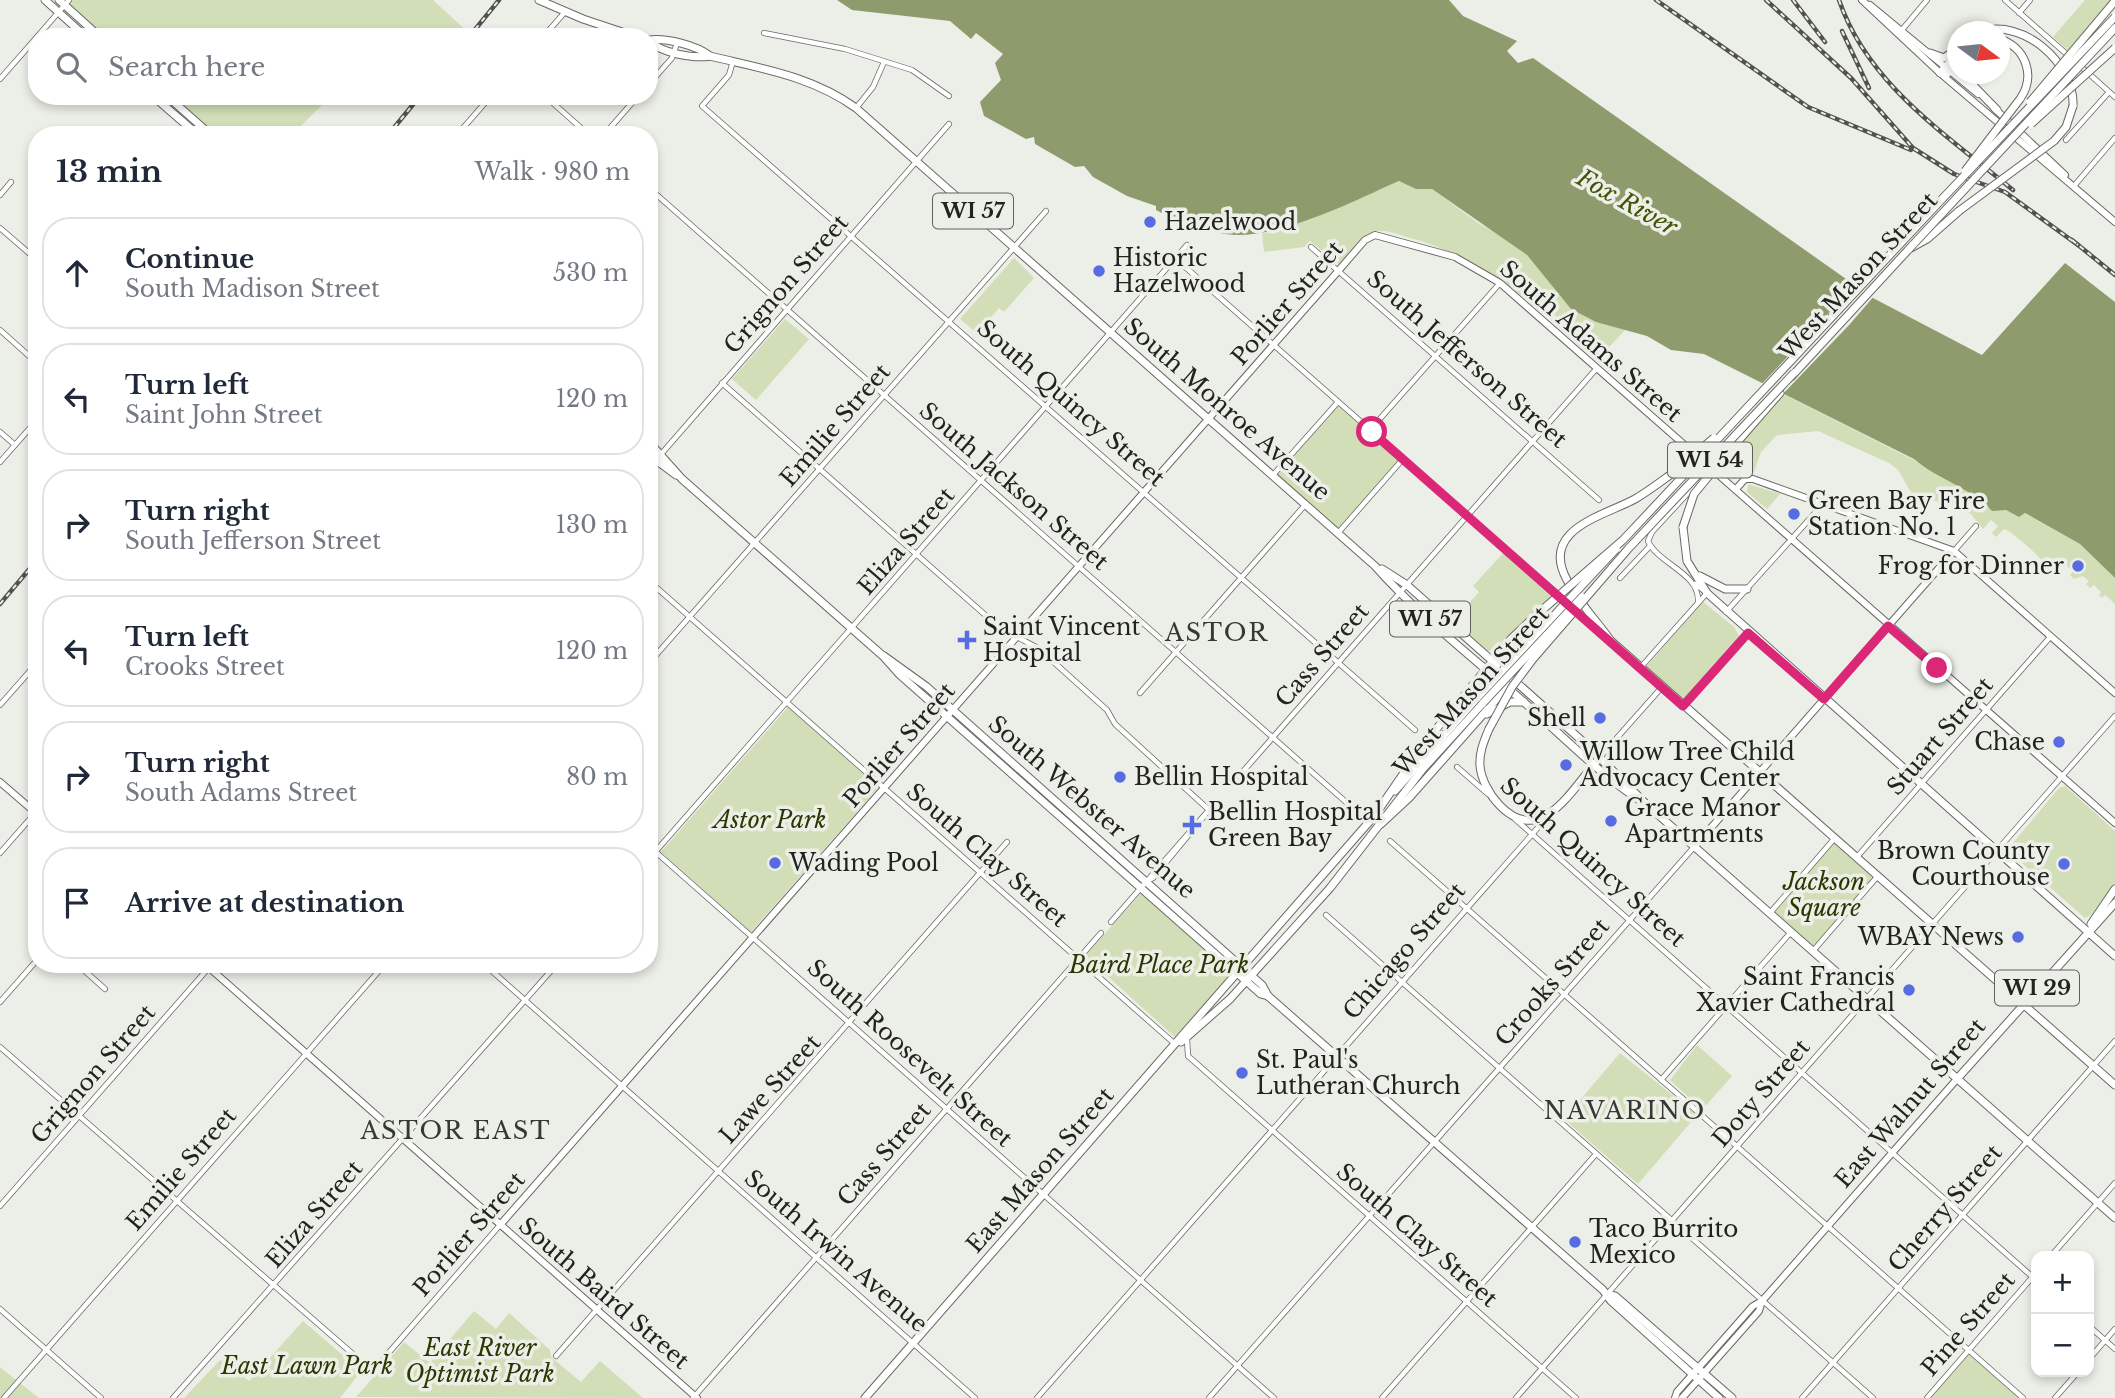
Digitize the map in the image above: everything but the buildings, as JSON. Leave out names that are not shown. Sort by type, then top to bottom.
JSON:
[{"type":"main road","points":[[45,0],[76,28]]},
{"type":"main road","points":[[539,0],[611,28]]},
{"type":"main road","points":[[2014,125],[2115,1]]},
{"type":"main road","points":[[64,2],[91,28]]},
{"type":"main road","name":"West Mason Street","points":[[1244,968],[1373,818],[1623,540],[2115,17]]},
{"type":"main road","name":"West Mason Street","points":[[1176,1044],[1189,1036],[1245,981],[1338,878],[1480,701],[1628,549],[2115,28]]},
{"type":"main road","points":[[1909,249],[2054,141],[2066,127],[2073,106],[2069,79],[2049,54],[2010,31]]},
{"type":"main road","points":[[1943,198],[2023,96],[2028,74],[2022,54],[2010,46]]},
{"type":"main road","name":"South Monroe Avenue","points":[[658,47],[676,47],[699,58],[710,56],[802,78],[856,108],[1273,475],[1487,670],[1594,764],[1695,846],[2115,1218]]},
{"type":"main road","points":[[2024,128],[2115,48]]},
{"type":"main road","points":[[1930,53],[1944,58],[1947,56]]},
{"type":"main road","points":[[1972,84],[1997,110]]},
{"type":"main road","points":[[163,105],[188,126]]},
{"type":"main road","points":[[177,105],[201,126]]},
{"type":"main road","points":[[1794,373],[1690,502],[1683,527],[1684,550],[1692,569],[1706,593],[1748,633],[2115,956]]},
{"type":"main road","points":[[1729,427],[1646,492],[1587,519],[1572,530],[1563,547],[1563,572],[1611,641],[1640,668],[2115,1085]]},
{"type":"main road","name":"South Webster Avenue","points":[[658,450],[682,479]]},
{"type":"main road","name":"South Webster Avenue","points":[[658,462],[682,479],[1144,885],[1251,974],[1264,987],[1268,996]]},
{"type":"main road","name":"WI 54","points":[[1492,662],[1535,617],[1623,540]]},
{"type":"main road","name":"WI 54","points":[[1496,801],[1485,783],[1480,767],[1481,750],[1489,729],[1518,678],[1628,549]]},
{"type":"main road","name":"South Monroe Avenue","points":[[1375,566],[1407,585],[1600,757],[1646,804]]},
{"type":"main road","points":[[1692,569],[1719,587],[1747,589]]},
{"type":"main road","points":[[1373,818],[1423,745],[1492,662]]},
{"type":"main road","points":[[1381,824],[1513,680]]},
{"type":"main road","points":[[1469,731],[1497,707],[1516,701],[1524,702]]},
{"type":"main road","name":"Chicago Street","points":[[1552,812],[1600,757]]},
{"type":"main road","name":"South Quincy Street","points":[[1496,801],[1511,815]]},
{"type":"main road","points":[[1511,815],[1534,820],[1552,812]]},
{"type":"main road","name":"South Webster Avenue","points":[[1144,885],[1238,975],[1261,994],[1268,996],[1608,1294],[1615,1296],[1698,1374]]},
{"type":"main road","name":"East Walnut Street","points":[[2087,931],[2115,889]]},
{"type":"main road","name":"East Walnut Street","points":[[1957,1079],[2087,931],[2115,903]]},
{"type":"main road","name":"East Mason Street","points":[[865,1398],[1244,968]]},
{"type":"main road","points":[[1698,1374],[1719,1398]]},
{"type":"main road","points":[[1698,1374],[1732,1398]]},
{"type":"street","points":[[1862,0],[2115,222]]},
{"type":"street","points":[[1900,32],[1927,0]]},
{"type":"street","points":[[2005,0],[2115,97]]},
{"type":"street","points":[[2019,13],[2030,0]]},
{"type":"street","points":[[45,28],[64,2]]},
{"type":"street","points":[[551,28],[565,12]]},
{"type":"street","points":[[1900,32],[1930,53],[1945,71],[1997,110],[2058,166],[2072,184]]},
{"type":"street","points":[[764,33],[845,49],[884,62],[922,75],[949,96]]},
{"type":"street","points":[[0,79],[28,47]]},
{"type":"street","points":[[658,72],[676,47]]},
{"type":"street","name":"South Quincy Street","points":[[733,61],[729,75],[702,106],[1415,730]]},
{"type":"street","points":[[856,108],[873,87],[884,62]]},
{"type":"street","points":[[2066,140],[2109,92]]},
{"type":"street","points":[[465,126],[483,105]]},
{"type":"street","points":[[555,105],[579,126]]},
{"type":"street","points":[[612,126],[630,105]]},
{"type":"street","name":"Grignon Street","points":[[658,456],[949,124]]},
{"type":"street","points":[[2072,184],[2115,138]]},
{"type":"street","points":[[0,195],[11,182]]},
{"type":"street","name":"South Jackson Street","points":[[658,196],[1355,810]]},
{"type":"street","name":"Emilie Street","points":[[658,653],[1046,211]]},
{"type":"street","points":[[0,228],[28,252]]},
{"type":"street","name":"South Adams Street","points":[[1369,238],[1385,236],[1440,251],[1479,268],[1500,283],[2115,823]]},
{"type":"street","name":"Porlier Street","points":[[273,1287],[372,1368],[1369,238]]},
{"type":"street","name":"Eliza Street","points":[[658,850],[1188,244]]},
{"type":"street","name":"South Jefferson Street","points":[[1311,247],[1599,500]]},
{"type":"street","points":[[1176,259],[1611,641]]},
{"type":"street","points":[[1370,430],[1500,283]]},
{"type":"street","points":[[0,330],[28,355]]},
{"type":"street","name":"Cass Street","points":[[1239,776],[1597,368]]},
{"type":"street","points":[[722,383],[1000,628],[1038,648],[1079,684],[1107,710],[1115,724],[1207,812],[1192,825],[1111,922]]},
{"type":"street","points":[[1273,475],[1338,402]]},
{"type":"street","points":[[0,462],[28,430]]},
{"type":"street","points":[[0,432],[15,445]]},
{"type":"street","points":[[1338,533],[1403,459]]},
{"type":"street","points":[[1640,668],[1706,593],[1650,546],[1648,541],[1652,532],[1711,468]]},
{"type":"street","points":[[1735,489],[1750,478],[1954,551],[2115,693]]},
{"type":"street","points":[[1726,612],[1823,503]]},
{"type":"street","points":[[1140,693],[1305,504]]},
{"type":"street","name":"Crooks Street","points":[[1209,1398],[1976,526]]},
{"type":"street","points":[[1620,579],[1650,546]]},
{"type":"street","points":[[1691,581],[1697,590],[1698,602]]},
{"type":"street","name":"South Clay Street","points":[[658,589],[1176,1044]]},
{"type":"street","points":[[1683,706],[1748,633]]},
{"type":"street","name":"Stuart Street","points":[[1856,858],[2051,636]]},
{"type":"street","points":[[0,705],[28,673]]},
{"type":"street","name":"Chicago Street","points":[[1600,757],[1662,687]]},
{"type":"street","name":"Doty Street","points":[[1516,1398],[2115,716]]},
{"type":"street","name":"South Quincy Street","points":[[1457,767],[1496,801]]},
{"type":"street","points":[[0,782],[28,806]]},
{"type":"street","name":"Chicago Street","points":[[1037,1398],[1552,812]]},
{"type":"street","name":"South Quincy Street","points":[[1511,815],[2031,1274]]},
{"type":"street","points":[[0,853],[28,822]]},
{"type":"street","points":[[1769,913],[1834,839]]},
{"type":"street","points":[[1390,841],[2023,1398]]},
{"type":"street","name":"Lawe Street","points":[[556,1356],[851,1024],[1007,842]]},
{"type":"street","name":"South Roosevelt Street","points":[[658,854],[1274,1398]]},
{"type":"street","points":[[1812,951],[1877,877]]},
{"type":"street","points":[[1326,915],[1873,1398]]},
{"type":"street","points":[[1661,1080],[1791,932]]},
{"type":"street","name":"Cass Street","points":[[695,1397],[1101,933]]},
{"type":"street","points":[[0,1002],[28,970]]},
{"type":"street","points":[[87,973],[105,989]]},
{"type":"street","name":"Grignon Street","points":[[0,1206],[202,973]]},
{"type":"street","name":"South Baird Street","points":[[218,973],[695,1397]]},
{"type":"street","name":"Emilie Street","points":[[4,1398],[377,973]]},
{"type":"street","name":"South Irwin Avenue","points":[[494,973],[975,1398]]},
{"type":"street","name":"Eliza Street","points":[[173,1398],[549,973]]},
{"type":"street","name":"South Clay Street","points":[[1189,1036],[1186,1044],[1188,1056],[1576,1398]]},
{"type":"street","name":"Cherry Street","points":[[1802,1398],[2115,1041]]},
{"type":"street","points":[[0,1047],[273,1287]]},
{"type":"street","name":"East Walnut Street","points":[[1675,1398],[1759,1311],[1762,1301],[1957,1079]]},
{"type":"street","points":[[1382,1398],[1596,1154]]},
{"type":"street","points":[[2055,1251],[2115,1183]]},
{"type":"street","name":"Pine Street","points":[[1927,1398],[2031,1281]]},
{"type":"street","points":[[0,1308],[101,1398]]},
{"type":"street","points":[[2094,1353],[2115,1329]]},
{"type":"street","points":[[2094,1330],[2115,1349]]},
{"type":"street","name":"East Walnut Street","points":[[1682,1398],[1698,1374]]},
{"type":"street","points":[[2055,1398],[2074,1377]]},
{"type":"green space","points":[[72,0],[433,0],[464,28],[87,28],[65,9]]},
{"type":"green space","points":[[2085,0],[2111,0],[2069,51],[2053,37]]},
{"type":"green space","points":[[174,105],[322,105],[301,126],[197,126]]},
{"type":"green space","points":[[1420,159],[1416,189],[1432,189],[1478,223],[1509,240],[1527,255],[1572,309],[1596,322],[1626,329],[1596,361],[1532,304],[1489,272],[1439,247],[1382,231],[1367,234],[1338,264],[1310,241],[1304,247],[1264,252],[1262,234],[1312,219],[1399,181]]},
{"type":"green space","points":[[1014,258],[1034,278],[1004,312],[999,308],[985,324],[1001,339],[994,347],[960,319]]},
{"type":"green space","points":[[785,319],[809,339],[756,400],[732,379]]},
{"type":"green space","points":[[1783,394],[1914,460],[1974,495],[1992,510],[2006,510],[2019,517],[2024,513],[2080,544],[2115,578],[2115,604],[2105,595],[2102,598],[2099,595],[2101,592],[2094,585],[2090,588],[2086,584],[2089,581],[2083,576],[2074,579],[2070,575],[2073,571],[2060,560],[2057,563],[2053,561],[2047,567],[2032,550],[2008,531],[2004,529],[1996,537],[1992,533],[1998,526],[1991,520],[1983,529],[1971,514],[1922,496],[1915,499],[1898,470],[1889,463],[1818,431],[1777,435],[1761,452],[1754,472],[1733,479],[1720,469]]},
{"type":"green space","points":[[1338,402],[1403,459],[1338,533],[1273,475]]},
{"type":"green space","points":[[1748,484],[1780,494],[1767,509],[1747,492]]},
{"type":"green space","points":[[1504,552],[1554,596],[1493,651],[1486,651],[1452,622],[1479,592],[1473,586]]},
{"type":"green space","points":[[1703,602],[1734,627],[1739,636],[1682,701],[1646,667]]},
{"type":"green space","name":"Astor Park","points":[[788,707],[879,787],[751,932],[661,852]]},
{"type":"green space","points":[[2065,786],[2115,831],[2115,884],[2091,915],[2085,918],[2007,850],[2059,788]]},
{"type":"green space","name":"Jackson Square","points":[[1834,839],[1877,877],[1813,951],[1769,913]]},
{"type":"green space","name":"Baird Place Park","points":[[1142,892],[1232,973],[1175,1037],[1085,956]]},
{"type":"green space","points":[[1697,1045],[1732,1076],[1702,1110],[1670,1080]]},
{"type":"green space","points":[[1620,1053],[1697,1115],[1638,1184],[1564,1119]]},
{"type":"green space","name":"East River Optimist Park","points":[[474,1311],[496,1329],[509,1313],[550,1350],[551,1357],[581,1382],[600,1361],[643,1398],[356,1397],[404,1342],[430,1363]]},
{"type":"green space","name":"East Lawn Park","points":[[303,1321],[361,1371],[340,1398],[184,1398],[220,1360],[249,1381]]},
{"type":"green space","points":[[1968,1351],[2023,1398],[1927,1398]]},
{"type":"green space","points":[[0,1367],[39,1398],[0,1398]]},
{"type":"water","name":"Fox River","points":[[837,0],[1449,0],[1463,16],[1517,41],[1507,51],[1518,63],[1533,58],[1873,298],[1982,355],[2065,263],[2115,302],[2115,578],[2080,544],[2025,513],[2019,517],[2006,510],[1992,511],[1974,496],[1914,459],[1704,354],[1671,350],[1647,336],[1596,322],[1571,309],[1527,255],[1432,189],[1416,189],[1399,181],[1297,224],[1241,235],[1217,232],[1198,222],[1179,222],[1156,210],[1156,206],[1127,196],[1093,177],[1084,166],[1075,167],[1035,144],[1034,137],[1026,139],[984,116],[980,102],[1001,80],[995,63],[1003,54],[976,33],[971,39],[950,21],[852,10]]},
{"type":"pier","points":[[1857,283],[1875,295],[1850,324],[1780,397],[1759,387]]},
{"type":"railway","points":[[476,28],[499,0]]},
{"type":"railway","points":[[1656,0],[1808,107],[1911,150]]},
{"type":"railway","points":[[1766,0],[1851,78],[1913,148],[1954,174],[2005,192],[2078,245]]},
{"type":"railway","points":[[1793,0],[1825,42]]},
{"type":"railway","points":[[1839,0],[1852,30],[1889,83],[1937,128],[2013,190]]},
{"type":"railway","points":[[1842,31],[1869,88]]},
{"type":"railway","points":[[395,126],[413,105]]},
{"type":"railway","points":[[2072,240],[2115,275]]},
{"type":"railway","points":[[0,604],[28,571]]},
{"type":"place","name":"Hazelwood","points":[[1150,222]]},
{"type":"place","name":"Historic Hazelwood","points":[[1099,271]]},
{"type":"place","name":"Green Bay Fire Station No. 1","points":[[1794,514]]},
{"type":"place","name":"Frog for Dinner","points":[[2078,566]]},
{"type":"place","name":"Saint Vincent Hospital","points":[[967,640]]},
{"type":"place","name":"Shell","points":[[1600,718]]},
{"type":"place","name":"Chase","points":[[2059,742]]},
{"type":"place","name":"Willow Tree Child Advocacy Center","points":[[1566,765]]},
{"type":"place","name":"Bellin Hospital","points":[[1120,777]]},
{"type":"place","name":"Grace Manor Apartments","points":[[1611,821]]},
{"type":"place","name":"Bellin Hospital Green Bay","points":[[1192,825]]},
{"type":"place","name":"Wading Pool","points":[[775,863]]},
{"type":"place","name":"Brown County Courthouse","points":[[2064,864]]},
{"type":"place","name":"WBAY News","points":[[2018,937]]},
{"type":"place","name":"Saint Francis Xavier Cathedral","points":[[1909,990]]},
{"type":"place","name":"St. Paul's Lutheran Church","points":[[1242,1073]]},
{"type":"place","name":"Taco Burrito Mexico","points":[[1575,1242]]},
{"type":"district","name":"ASTOR","points":[[1217,632]]},
{"type":"district","name":"NAVARINO","points":[[1625,1110]]},
{"type":"district","name":"ASTOR EAST","points":[[456,1130]]},
{"type":"route","points":[[1372,432],[1683,706],[1748,633],[1824,699],[1888,626],[1937,668]]}]
